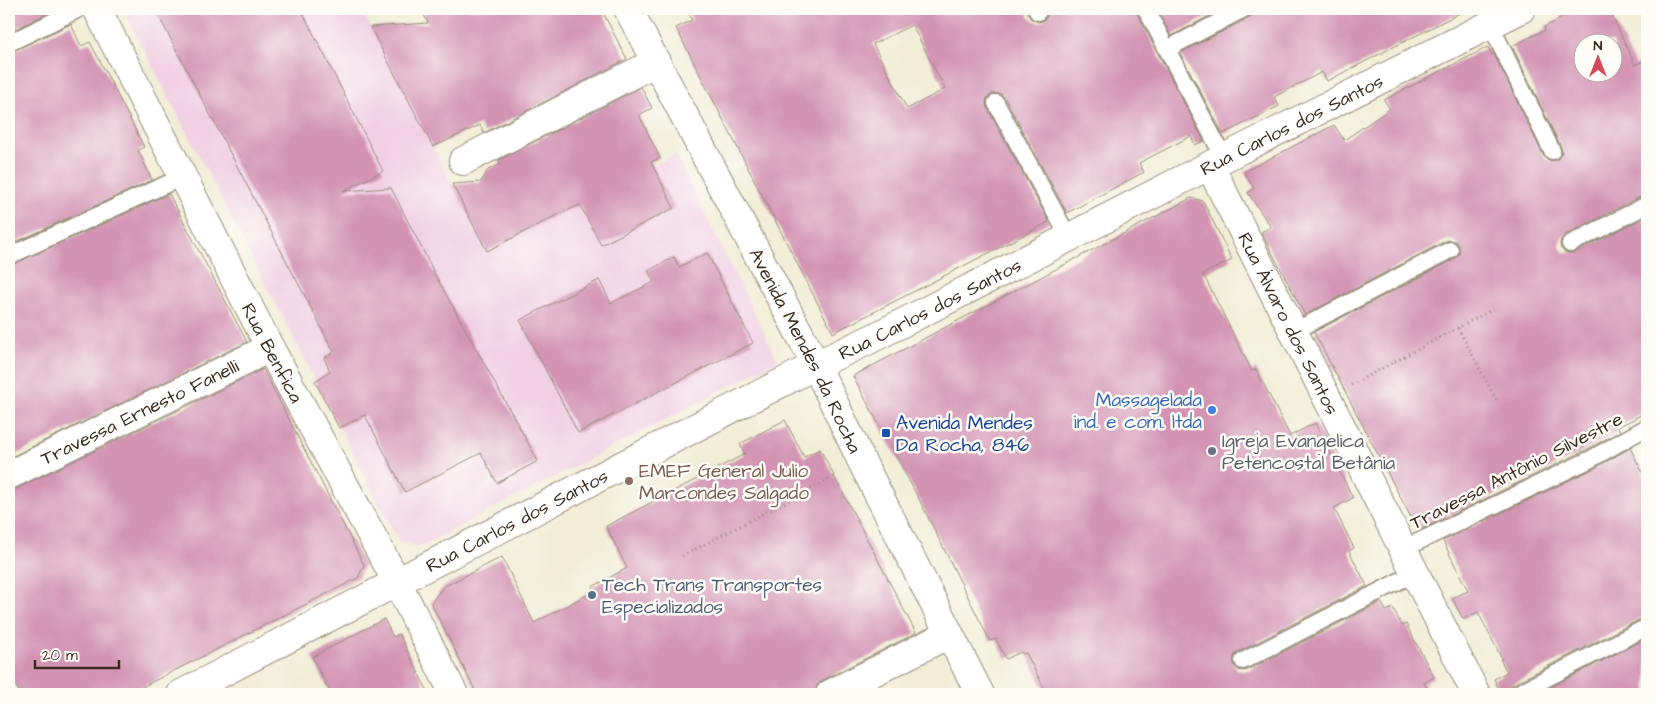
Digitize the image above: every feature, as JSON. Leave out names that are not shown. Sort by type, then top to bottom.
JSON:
[{"type":"street","name":"Rua Benfica","points":[[97,9],[270,348],[397,582],[454,694]]},
{"type":"street","name":"Avenida Mendes da Rocha","points":[[628,9],[816,365],[862,462],[980,694]]},
{"type":"street","name":"Rua Carlos dos Santos","points":[[181,694],[816,365],[1521,9]]},
{"type":"street","points":[[462,161],[656,62]]},
{"type":"street","name":"Rua Álvaro dos Santos","points":[[1217,162],[1293,332],[1476,694]]},
{"type":"street","name":"Travessa Ernesto Fanelli","points":[[9,475],[270,348]]},
{"type":"street","points":[[830,694],[949,634]]},
{"type":"lane","points":[[9,43],[79,9]]},
{"type":"lane","points":[[1146,9],[1167,49],[1217,162]]},
{"type":"lane","points":[[1167,49],[1244,9]]},
{"type":"lane","points":[[1490,24],[1552,151]]},
{"type":"lane","points":[[996,103],[1069,238]]},
{"type":"lane","points":[[9,256],[182,177]]},
{"type":"lane","points":[[1570,244],[1647,205]]},
{"type":"lane","points":[[1293,332],[1450,250]]},
{"type":"lane","name":"Travessa Antônio Silvestre","points":[[1403,549],[1591,459],[1647,426]]},
{"type":"lane","points":[[1243,661],[1416,573]]},
{"type":"lane","points":[[1516,694],[1647,627]]},
{"type":"path","points":[[1326,398],[1495,308]]},
{"type":"path","points":[[1458,328],[1498,403]]},
{"type":"path","points":[[682,556],[862,462]]},
{"type":"path","points":[[1629,694],[1647,684]]},
{"type":"shaded area","points":[[123,9],[361,9],[487,251],[675,154],[778,361],[419,547],[399,542]]},
{"type":"building","points":[[9,9],[57,9],[9,32]]},
{"type":"building","points":[[155,9],[301,9],[383,171],[343,191],[391,188],[437,278],[538,461],[497,483],[481,453],[405,492],[365,415],[339,428],[315,381],[330,371],[324,358],[334,352]]},
{"type":"building","points":[[421,9],[601,9],[627,59],[484,133],[480,125],[433,147],[370,27],[428,23]]},
{"type":"building","points":[[687,9],[1026,9],[1030,18],[1038,22],[1043,21],[1047,17],[1047,9],[1136,9],[1204,141],[1195,145],[1191,136],[1139,163],[1144,172],[1067,213],[1005,98],[1001,94],[992,94],[987,98],[987,108],[1049,222],[833,333],[676,28],[692,20]],"holes":[[[912,25],[945,89],[907,109],[873,44]]]},
{"type":"building","points":[[1157,9],[1223,9],[1171,36]]},
{"type":"building","points":[[1254,9],[1468,9],[1327,81],[1322,72],[1274,97],[1279,106],[1223,134],[1180,53],[1249,18],[1253,14]]},
{"type":"building","points":[[1557,9],[1609,9],[1620,32],[1574,32],[1574,82],[1624,82],[1624,41],[1635,65],[1647,59],[1647,195],[1565,235],[1561,239],[1560,244],[1561,249],[1565,253],[1574,253],[1647,216],[1647,412],[1618,427],[1620,431],[1586,450],[1418,531],[1314,332],[1455,259],[1459,255],[1459,246],[1455,241],[1445,241],[1305,315],[1261,232],[1271,227],[1248,193],[1254,188],[1244,172],[1334,125],[1344,140],[1390,109],[1384,100],[1488,47],[1492,55],[1494,54],[1543,155],[1551,161],[1557,160],[1562,152],[1561,147],[1512,46],[1545,30],[1544,27],[1562,18]]},
{"type":"building","points":[[71,24],[81,46],[90,42],[100,61],[144,147],[138,150],[152,180],[9,245],[9,53]]},
{"type":"building","points":[[641,87],[652,108],[639,115],[660,158],[651,162],[674,208],[601,245],[580,205],[487,251],[452,184],[481,182],[488,170],[501,164],[499,160]]},
{"type":"building","points":[[169,194],[247,342],[9,458],[9,266]]},
{"type":"building","points":[[1191,198],[1203,201],[1232,260],[1203,274],[1252,371],[1256,369],[1290,436],[1315,423],[1353,498],[1334,508],[1354,548],[1349,551],[1367,586],[1238,652],[1234,656],[1234,665],[1238,670],[1248,670],[1381,602],[1386,611],[1393,608],[1402,626],[1406,624],[1434,677],[1424,683],[1430,694],[1047,694],[1026,653],[1023,654],[1021,652],[1006,659],[996,639],[990,641],[920,501],[853,376]]},
{"type":"building","points":[[707,253],[753,343],[578,433],[520,320],[599,280],[611,303],[654,282],[648,271],[674,257],[679,267]]},
{"type":"building","points":[[263,369],[364,565],[358,578],[128,694],[20,694],[9,672],[9,490],[16,489]]},
{"type":"building","points":[[785,420],[804,457],[820,449],[916,633],[823,680],[817,686],[815,694],[477,694],[431,603],[443,587],[502,557],[534,623],[594,591],[592,587],[627,568],[606,526],[745,454],[740,444]]},
{"type":"building","points":[[1630,448],[1647,481],[1647,617],[1511,685],[1507,689],[1506,694],[1501,694],[1494,679],[1507,672],[1478,612],[1463,619],[1452,598],[1468,591],[1443,541],[1595,468]]},
{"type":"building","points":[[384,619],[393,637],[399,634],[429,694],[331,694],[312,657]]},
{"type":"building","points":[[1647,638],[1647,694],[1537,694]]},
{"type":"place","name":"Massagelada ind. e com. ltda","points":[[1212,410]]},
{"type":"place","name":"Avenida Mendes Da Rocha, 846","points":[[886,433]]},
{"type":"place","name":"Igreja Evangelica Petencostal Betânia","points":[[1212,451]]},
{"type":"place","name":"EMEF General Julio Marcondes Salgado","points":[[629,481]]},
{"type":"place","name":"Tech Trans Transportes Especializados","points":[[592,595]]}]
